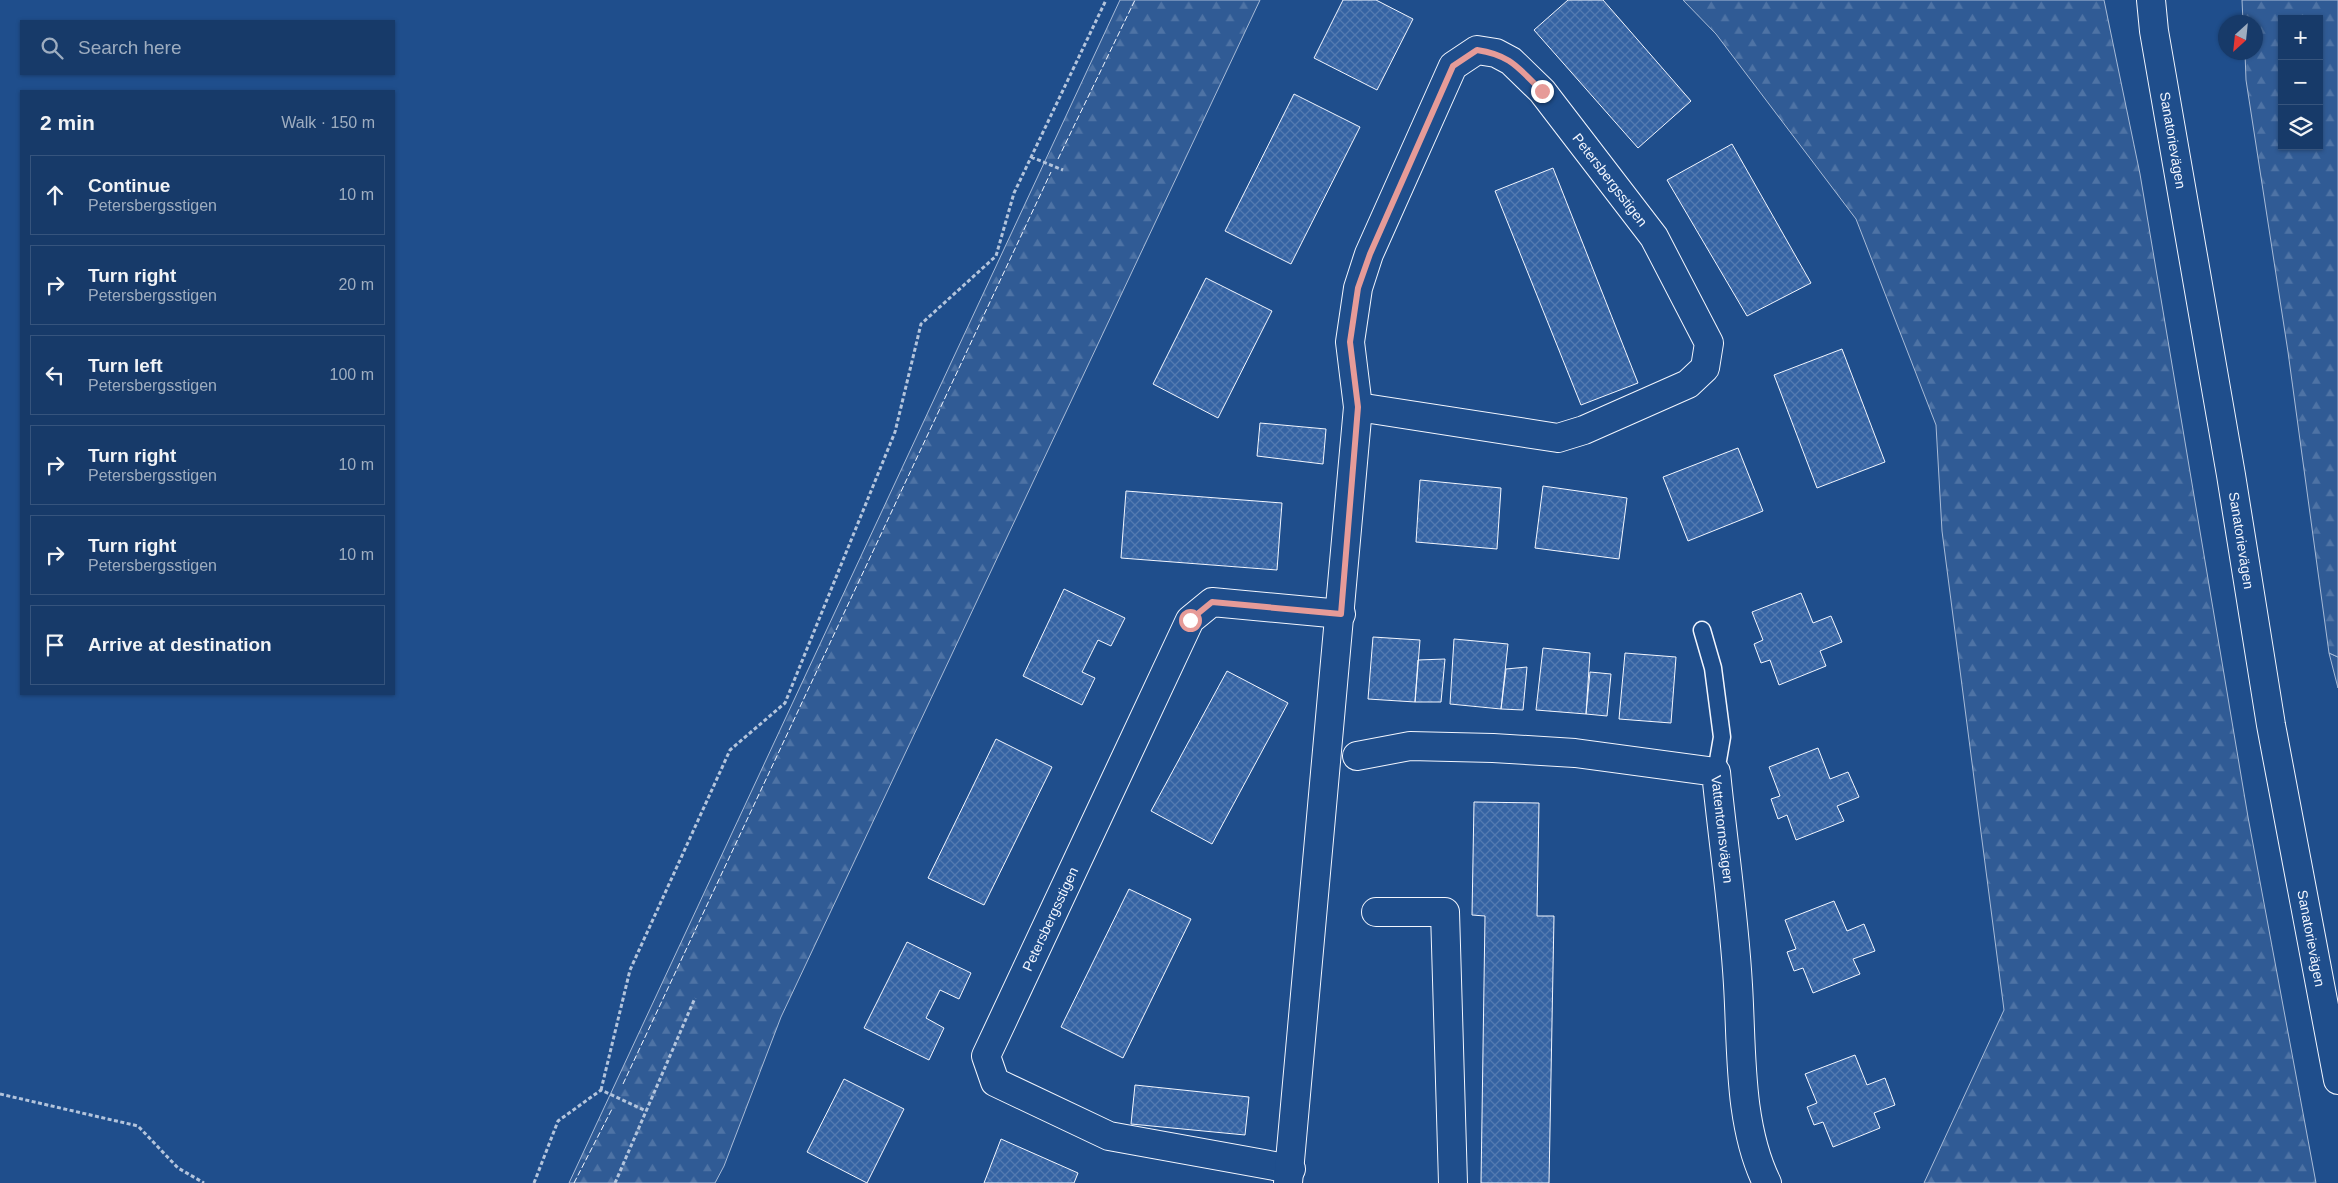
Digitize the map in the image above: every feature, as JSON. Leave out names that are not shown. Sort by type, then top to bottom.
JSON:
[{"type":"street","name":"Sanatorievägen","points":[[2151,0],[2154,32],[2231,475],[2271,726],[2338,1080]]},
{"type":"street","name":"Petersbergsstigen","points":[[1341,614],[1212,602],[1190,620],[986,1056],[995,1082],[1109,1136],[1289,1176],[1341,614],[1358,407],[1350,342],[1358,288],[1370,254],[1453,66],[1477,50],[1496,52],[1511,62],[1542,91],[1654,237],[1709,343],[1705,368],[1688,384],[1584,430],[1558,438],[1358,407]]},
{"type":"street","name":"Vattentornsvägen","points":[[1357,756],[1410,746],[1493,748],[1575,753],[1716,772],[1738,983],[1742,1089],[1751,1134],[1767,1183]]},
{"type":"street","points":[[1376,912],[1445,912],[1450,1029],[1453,1183]]},
{"type":"lane","points":[[1702,630],[1713,668],[1722,737],[1716,772]]},
{"type":"path","points":[[534,1183],[558,1121],[601,1090],[630,970],[730,750],[785,703],[895,432],[921,324],[996,256],[1014,193],[1106,0]]},
{"type":"path","points":[[1031,157],[1063,170]]},
{"type":"path","points":[[615,1183],[696,998]]},
{"type":"path","points":[[601,1090],[646,1111]]},
{"type":"path","points":[[0,1094],[138,1126],[178,1168],[204,1183]]},
{"type":"shaded area","points":[[2329,653],[2338,657],[2338,688]]},
{"type":"green space","points":[[1120,0],[1260,0],[781,1017],[724,1166],[715,1183],[569,1183]]},
{"type":"green space","points":[[1683,0],[2104,0],[2140,174],[2248,817],[2316,1183],[1924,1183],[2004,1010],[1942,531],[1936,425],[1856,219],[1716,34]]},
{"type":"green space","points":[[2242,0],[2338,0],[2338,657],[2329,653],[2288,352],[2246,80],[2245,60],[2263,60],[2263,15],[2243,15]]},
{"type":"building","points":[[1343,0],[1376,0],[1413,19],[1377,90],[1314,58]]},
{"type":"building","points":[[1568,0],[1603,0],[1691,101],[1638,148],[1534,30]]},
{"type":"building","points":[[1294,94],[1360,127],[1291,264],[1225,231]]},
{"type":"building","points":[[1732,144],[1811,283],[1747,316],[1667,180]]},
{"type":"building","points":[[1553,168],[1638,383],[1581,405],[1495,191]]},
{"type":"building","points":[[1206,278],[1272,311],[1218,418],[1153,384]]},
{"type":"building","points":[[1842,349],[1885,462],[1817,488],[1774,375]]},
{"type":"building","points":[[1260,423],[1326,429],[1323,464],[1257,456]]},
{"type":"building","points":[[1738,448],[1763,511],[1688,541],[1663,477]]},
{"type":"building","points":[[1420,480],[1501,488],[1497,549],[1416,542]]},
{"type":"building","points":[[1543,486],[1627,498],[1619,559],[1535,548]]},
{"type":"building","points":[[1126,491],[1282,503],[1277,570],[1121,558]]},
{"type":"building","points":[[1064,589],[1125,618],[1111,646],[1098,640],[1082,672],[1095,678],[1082,705],[1023,676]]},
{"type":"building","points":[[1801,593],[1813,623],[1831,616],[1842,642],[1820,651],[1826,666],[1779,685],[1770,660],[1761,663],[1754,644],[1763,640],[1752,612]]},
{"type":"building","points":[[1373,637],[1420,640],[1415,702],[1368,699]]},
{"type":"building","points":[[1454,639],[1508,644],[1501,709],[1450,704]]},
{"type":"building","points":[[1543,648],[1590,653],[1586,714],[1536,710]]},
{"type":"building","points":[[1625,653],[1676,657],[1671,723],[1619,719]]},
{"type":"building","points":[[1445,659],[1441,702],[1415,702],[1418,660]]},
{"type":"building","points":[[1527,667],[1523,710],[1501,709],[1506,669]]},
{"type":"building","points":[[1227,671],[1288,703],[1212,844],[1151,811]]},
{"type":"building","points":[[1590,672],[1611,674],[1607,716],[1586,714]]},
{"type":"building","points":[[996,739],[1052,767],[984,905],[928,878]]},
{"type":"building","points":[[1818,748],[1830,779],[1848,772],[1859,797],[1837,806],[1844,821],[1796,840],[1787,815],[1778,819],[1771,799],[1780,796],[1769,767]]},
{"type":"building","points":[[1474,802],[1539,803],[1537,916],[1554,916],[1549,1183],[1481,1183],[1485,916],[1472,915]]},
{"type":"building","points":[[1129,889],[1191,919],[1123,1058],[1061,1027]]},
{"type":"building","points":[[1834,901],[1847,931],[1864,924],[1875,951],[1853,959],[1860,974],[1813,993],[1803,968],[1794,971],[1787,952],[1796,949],[1785,920]]},
{"type":"building","points":[[907,942],[971,973],[959,999],[940,990],[926,1018],[944,1028],[929,1060],[864,1028]]},
{"type":"building","points":[[1855,1055],[1867,1085],[1885,1078],[1895,1105],[1874,1113],[1880,1128],[1833,1147],[1823,1122],[1814,1125],[1807,1107],[1817,1103],[1805,1074]]},
{"type":"building","points":[[844,1079],[904,1109],[867,1183],[807,1152]]},
{"type":"building","points":[[1135,1085],[1249,1097],[1245,1135],[1131,1124]]},
{"type":"building","points":[[1001,1139],[1078,1173],[1074,1183],[984,1183]]},
{"type":"fence","points":[[1058,159],[1135,0]]},
{"type":"fence","points":[[623,1084],[1051,172]]},
{"type":"fence","points":[[574,1183],[612,1109]]},
{"type":"route","points":[[1190,620],[1212,602],[1341,614],[1358,407],[1350,342],[1358,288],[1370,254],[1453,66],[1477,50],[1496,52],[1511,62],[1542,91]]}]
